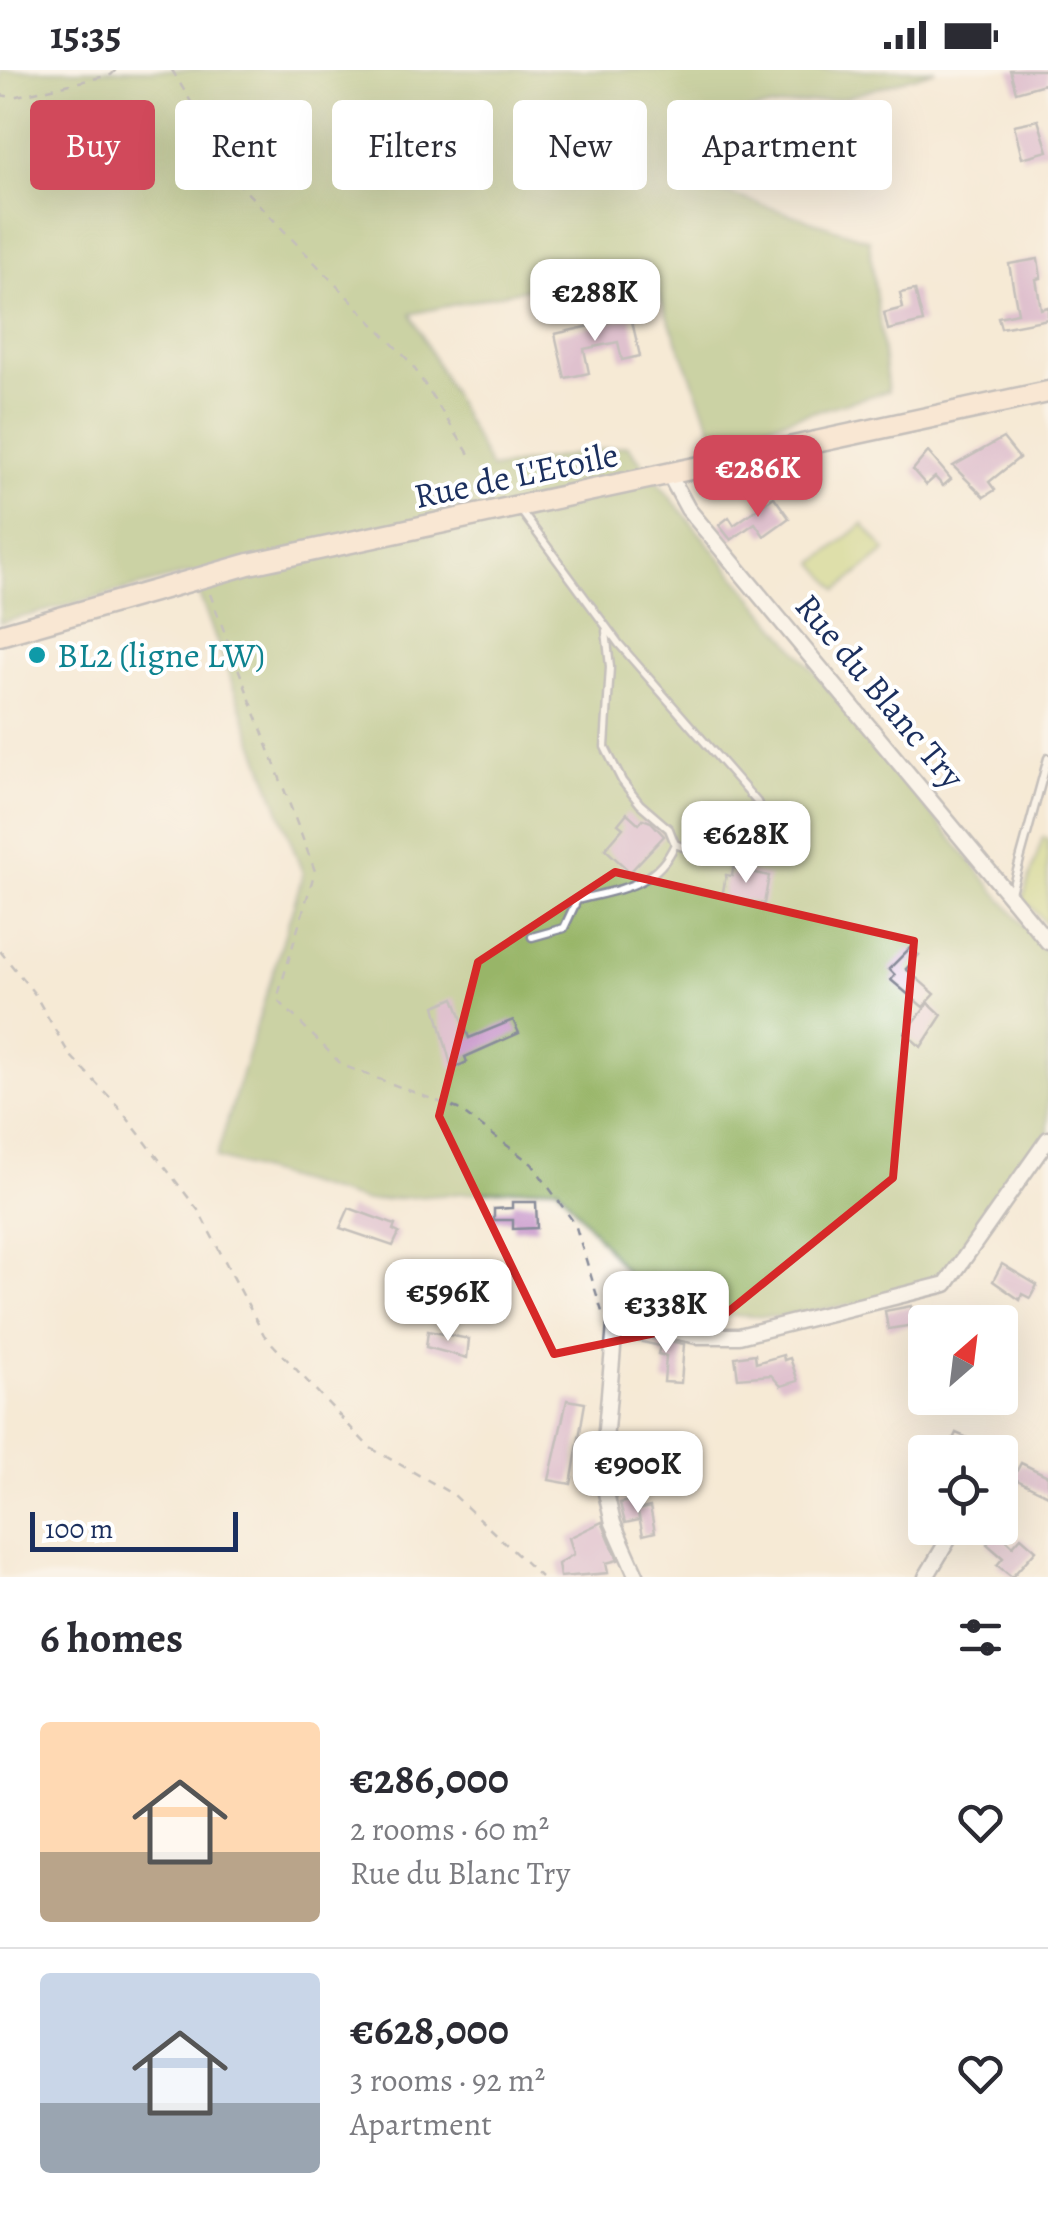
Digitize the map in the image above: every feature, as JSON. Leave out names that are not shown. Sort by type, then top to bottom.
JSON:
[{"type":"street","name":"Rue de L'Etoile","points":[[0,635],[204,577],[1048,392]]},
{"type":"street","name":"Rue du Blanc Try","points":[[670,476],[688,509],[1048,942]]},
{"type":"street","points":[[636,1577],[613,1523],[602,1476],[614,1327],[622,1322],[697,1336],[739,1336],[946,1284],[1048,1139]]},
{"type":"street","points":[[926,1577],[945,1545]]},
{"type":"lane","points":[[518,507],[606,627],[756,802],[766,823],[763,839],[749,851],[723,858],[675,844]]},
{"type":"lane","points":[[532,937],[564,928],[577,900],[646,882],[666,865],[675,844],[670,828],[640,804],[622,780],[605,746],[610,667],[606,627]]},
{"type":"lane","points":[[1010,896],[1048,758]]},
{"type":"path","points":[[0,96],[12,98],[111,76],[116,70]]},
{"type":"path","points":[[172,70],[242,186],[410,363],[469,454]]},
{"type":"path","points":[[204,577],[316,870],[278,999],[342,1064],[458,1109],[532,1164],[575,1224],[600,1312],[614,1327]]},
{"type":"path","points":[[0,951],[13,965],[69,1054],[116,1105],[198,1210],[264,1335],[369,1447],[454,1495],[541,1577]]},
{"type":"highlighted area","points":[[615,872],[914,941],[893,1178],[718,1320],[554,1354],[439,1116],[478,962]]},
{"type":"green space","points":[[0,70],[936,70],[830,100],[667,100],[667,190],[717,190],[869,240],[888,391],[716,439],[646,263],[411,314],[491,469],[627,445],[1048,955],[1048,1132],[981,1237],[939,1290],[777,1317],[659,1313],[557,1186],[365,1201],[216,1158],[303,874],[191,573],[0,623]]},
{"type":"green space","points":[[863,524],[886,551],[838,590],[815,563]]},
{"type":"green space","points":[[1043,837],[1048,839],[1048,926],[1023,898]]},
{"type":"building","points":[[1010,70],[1048,70],[1048,83],[1016,92]]},
{"type":"building","points":[[1038,120],[1048,151],[1022,158],[1014,125]]},
{"type":"building","points":[[1038,259],[1041,278],[1036,279],[1041,309],[1048,307],[1048,319],[1001,328],[998,317],[1018,313],[1009,264]]},
{"type":"building","points":[[915,290],[923,322],[888,330],[884,313],[903,308],[900,293]]},
{"type":"building","points":[[631,317],[640,356],[622,360],[618,342],[584,349],[589,373],[565,378],[555,334]]},
{"type":"building","points":[[1003,438],[1019,458],[989,482],[995,490],[984,497],[953,466]]},
{"type":"building","points":[[928,452],[951,479],[943,486],[935,477],[926,485],[913,470]]},
{"type":"building","points":[[774,497],[789,518],[764,536],[755,523],[731,540],[719,525],[729,517],[734,525]]},
{"type":"building","points":[[627,813],[639,824],[643,819],[651,822],[664,836],[630,872],[605,849],[623,828],[618,824]]},
{"type":"building","points":[[733,868],[769,876],[764,904],[722,897],[726,875],[732,876]]},
{"type":"building","points":[[910,948],[919,955],[906,969],[935,994],[923,1007],[891,980],[895,975],[889,969]]},
{"type":"building","points":[[454,998],[469,1038],[513,1020],[519,1033],[465,1057],[467,1062],[452,1069],[435,1006]]},
{"type":"building","points":[[929,1003],[942,1015],[921,1047],[905,1033]]},
{"type":"building","points":[[512,1202],[536,1202],[537,1228],[513,1229],[513,1220],[494,1220],[494,1209],[512,1208]]},
{"type":"building","points":[[349,1208],[395,1225],[393,1230],[399,1233],[393,1246],[340,1228]]},
{"type":"building","points":[[1002,1264],[1037,1285],[1030,1298],[1022,1294],[1020,1300],[993,1281]]},
{"type":"building","points":[[908,1307],[908,1326],[888,1329],[885,1311]]},
{"type":"building","points":[[428,1331],[469,1339],[467,1358],[426,1347]]},
{"type":"building","points":[[630,1333],[684,1344],[681,1383],[664,1382],[666,1356],[658,1354],[660,1346],[624,1338]]},
{"type":"building","points":[[755,1354],[756,1363],[783,1355],[784,1360],[790,1358],[798,1381],[781,1386],[771,1375],[738,1378],[735,1357]]},
{"type":"building","points":[[567,1400],[585,1403],[571,1484],[549,1480]]},
{"type":"building","points":[[1021,1463],[1048,1476],[1048,1495],[1018,1480]]},
{"type":"building","points":[[635,1500],[637,1510],[650,1507],[655,1532],[643,1535],[638,1512],[639,1520],[625,1523],[620,1503]]},
{"type":"building","points":[[602,1522],[618,1560],[606,1563],[608,1573],[560,1577],[558,1564],[574,1554],[569,1538]]},
{"type":"building","points":[[1021,1537],[1036,1550],[1012,1577],[997,1565],[1003,1558],[988,1545],[1018,1545]]},
{"type":"place","name":"BL2 (ligne LW)","points":[[37,655]]}]
